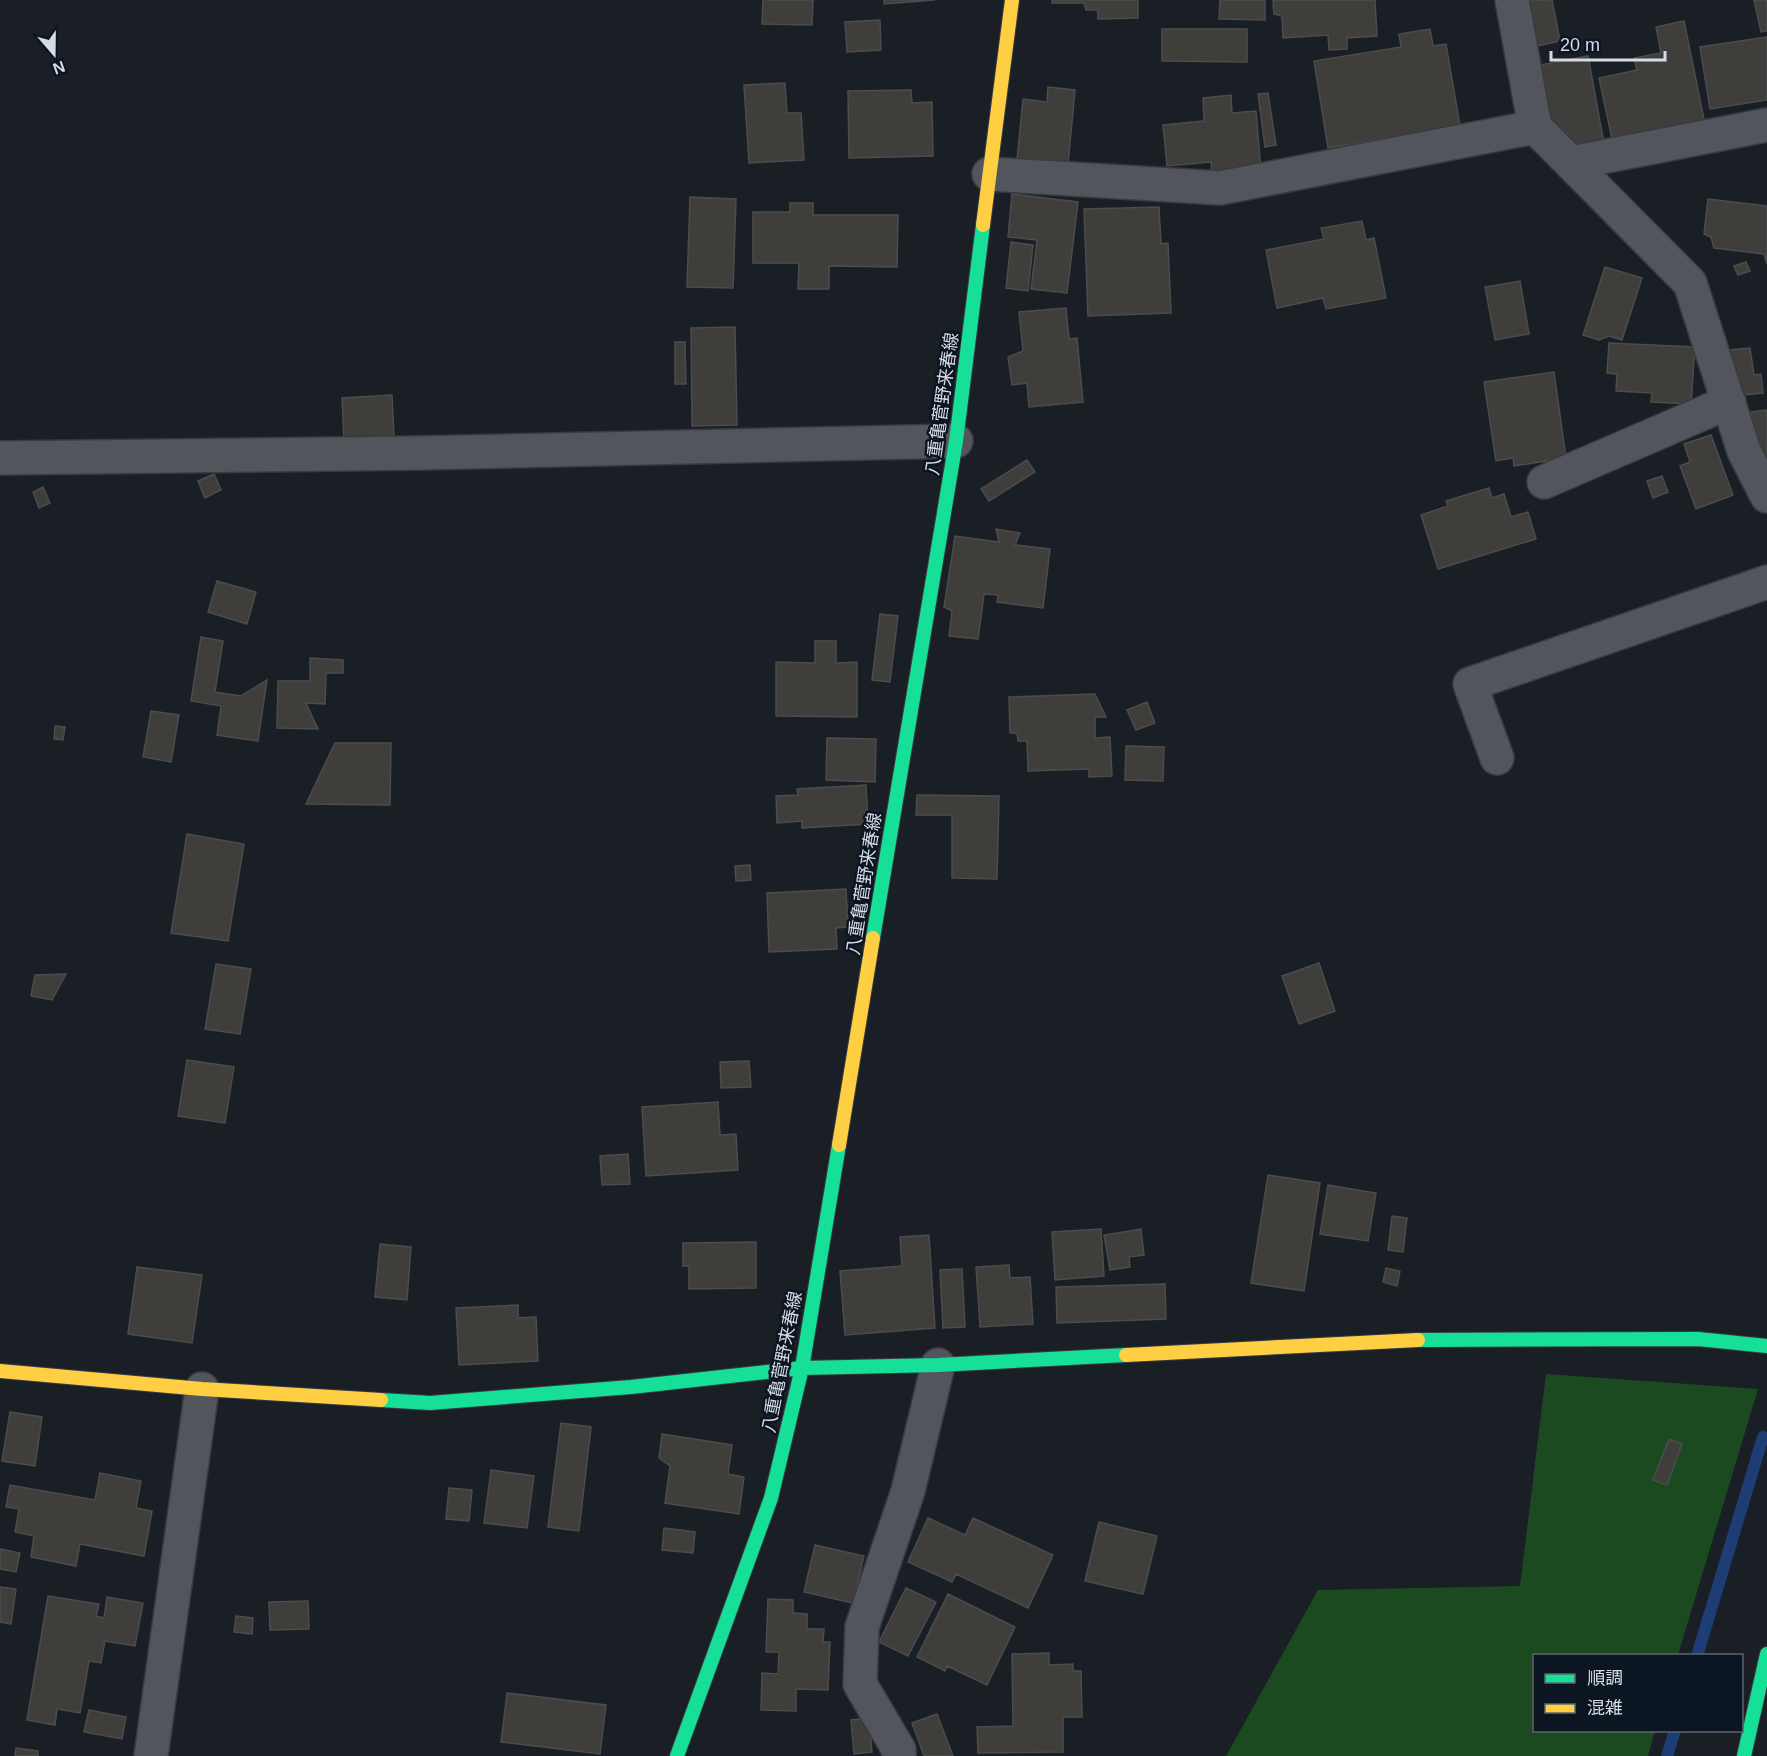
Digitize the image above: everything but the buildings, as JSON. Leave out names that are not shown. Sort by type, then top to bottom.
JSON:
[{"type":"street","name":"八重亀菅野来春線","points":[[677,1756],[771,1498],[802,1368],[956,441],[1012,0]]},
{"type":"street","points":[[1512,0],[1535,127],[1690,283],[1744,451],[1767,496]]},
{"type":"street","points":[[1571,163],[1767,125]]},
{"type":"street","points":[[989,174],[1220,188],[1535,127]]},
{"type":"street","points":[[1544,482],[1729,402]]},
{"type":"street","points":[[0,458],[419,453],[956,441]]},
{"type":"street","points":[[1497,758],[1470,684],[1767,582]]},
{"type":"street","points":[[0,1371],[202,1389],[430,1402],[631,1387],[802,1368],[938,1365],[1418,1340],[1698,1339],[1767,1346]]},
{"type":"street","points":[[899,1756],[899,1750],[860,1684],[862,1627],[908,1491],[938,1365]]},
{"type":"street","points":[[151,1756],[202,1389]]},
{"type":"street","points":[[1744,1756],[1767,1654]]},
{"type":"green space","points":[[1546,1374],[1758,1389],[1678,1654],[1533,1654],[1533,1732],[1655,1732],[1648,1756],[1226,1756],[1318,1590],[1520,1586]]},
{"type":"waterway","points":[[1698,1654],[1763,1437]]},
{"type":"waterway","points":[[1667,1756],[1674,1732]]},
{"type":"traffic: fast","points":[[873,938],[956,441],[983,225]]},
{"type":"traffic: fast","points":[[677,1756],[771,1498],[802,1368],[839,1145]]},
{"type":"traffic: fast","points":[[1418,1340],[1698,1339],[1767,1346]]},
{"type":"traffic: fast","points":[[381,1400],[430,1403],[631,1387],[802,1368],[938,1365],[1126,1355]]},
{"type":"traffic: fast","points":[[1744,1756],[1767,1654]]},
{"type":"traffic: slow","points":[[983,225],[1012,0]]},
{"type":"traffic: slow","points":[[839,1145],[873,938]]},
{"type":"traffic: slow","points":[[1126,1355],[1418,1340]]},
{"type":"traffic: slow","points":[[0,1371],[202,1389],[381,1400]]}]
